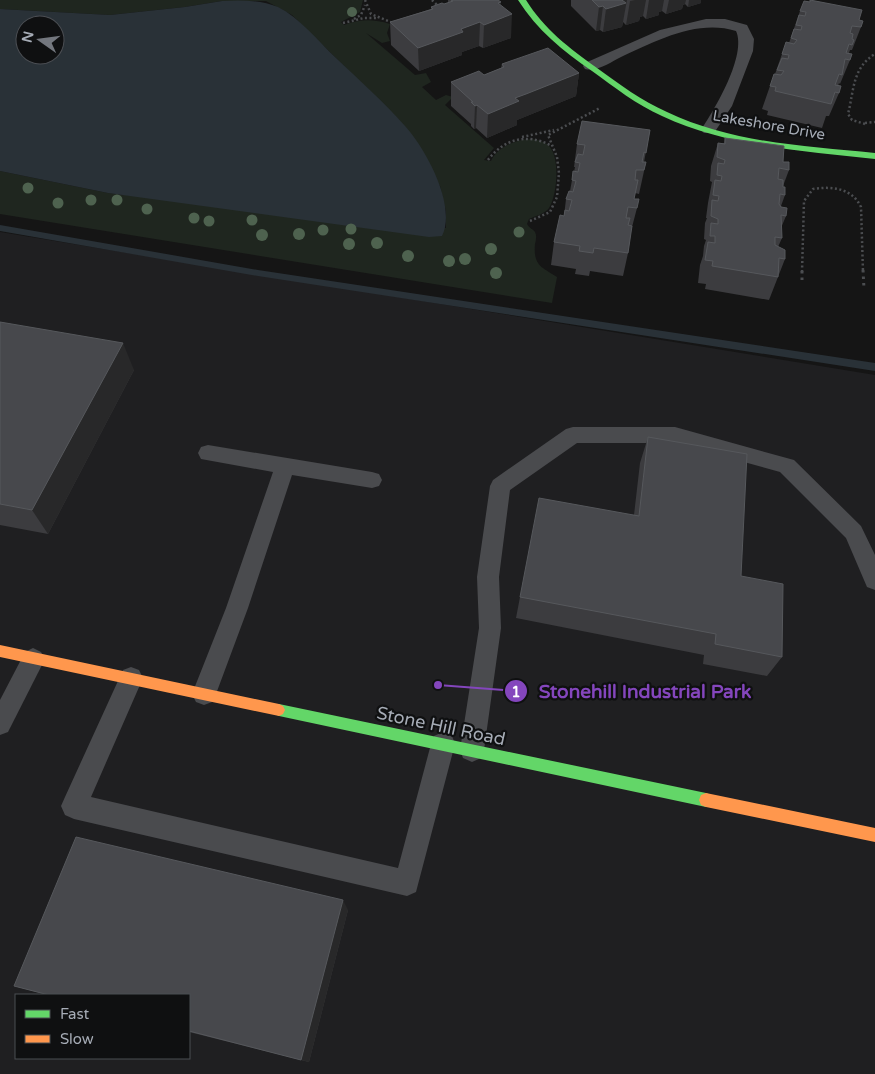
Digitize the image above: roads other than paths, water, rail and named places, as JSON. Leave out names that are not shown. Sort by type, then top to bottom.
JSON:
[{"type":"street","name":"Lakeshore Drive","points":[[522,0],[534,21],[544,32],[642,103],[681,121],[709,130],[767,142],[875,156]]},
{"type":"street","name":"Stone Hill Road","points":[[0,651],[875,835]]},
{"type":"lane","points":[[590,66],[634,45],[692,25],[724,22],[742,28],[747,39],[746,51],[725,106],[709,130]]},
{"type":"lane","points":[[472,750],[490,628],[488,577],[500,486],[573,435],[675,435],[787,466],[854,532],[875,580]]},
{"type":"lane","points":[[208,453],[372,480]]},
{"type":"lane","points":[[204,694],[238,608],[285,466]]},
{"type":"lane","points":[[0,724],[33,659]]},
{"type":"lane","points":[[131,678],[74,806],[407,884],[443,744]]},
{"type":"waterway","points":[[0,228],[258,273],[875,367]]},
{"type":"place","name":"Stonehill Industrial Park","points":[[438,685]]}]
